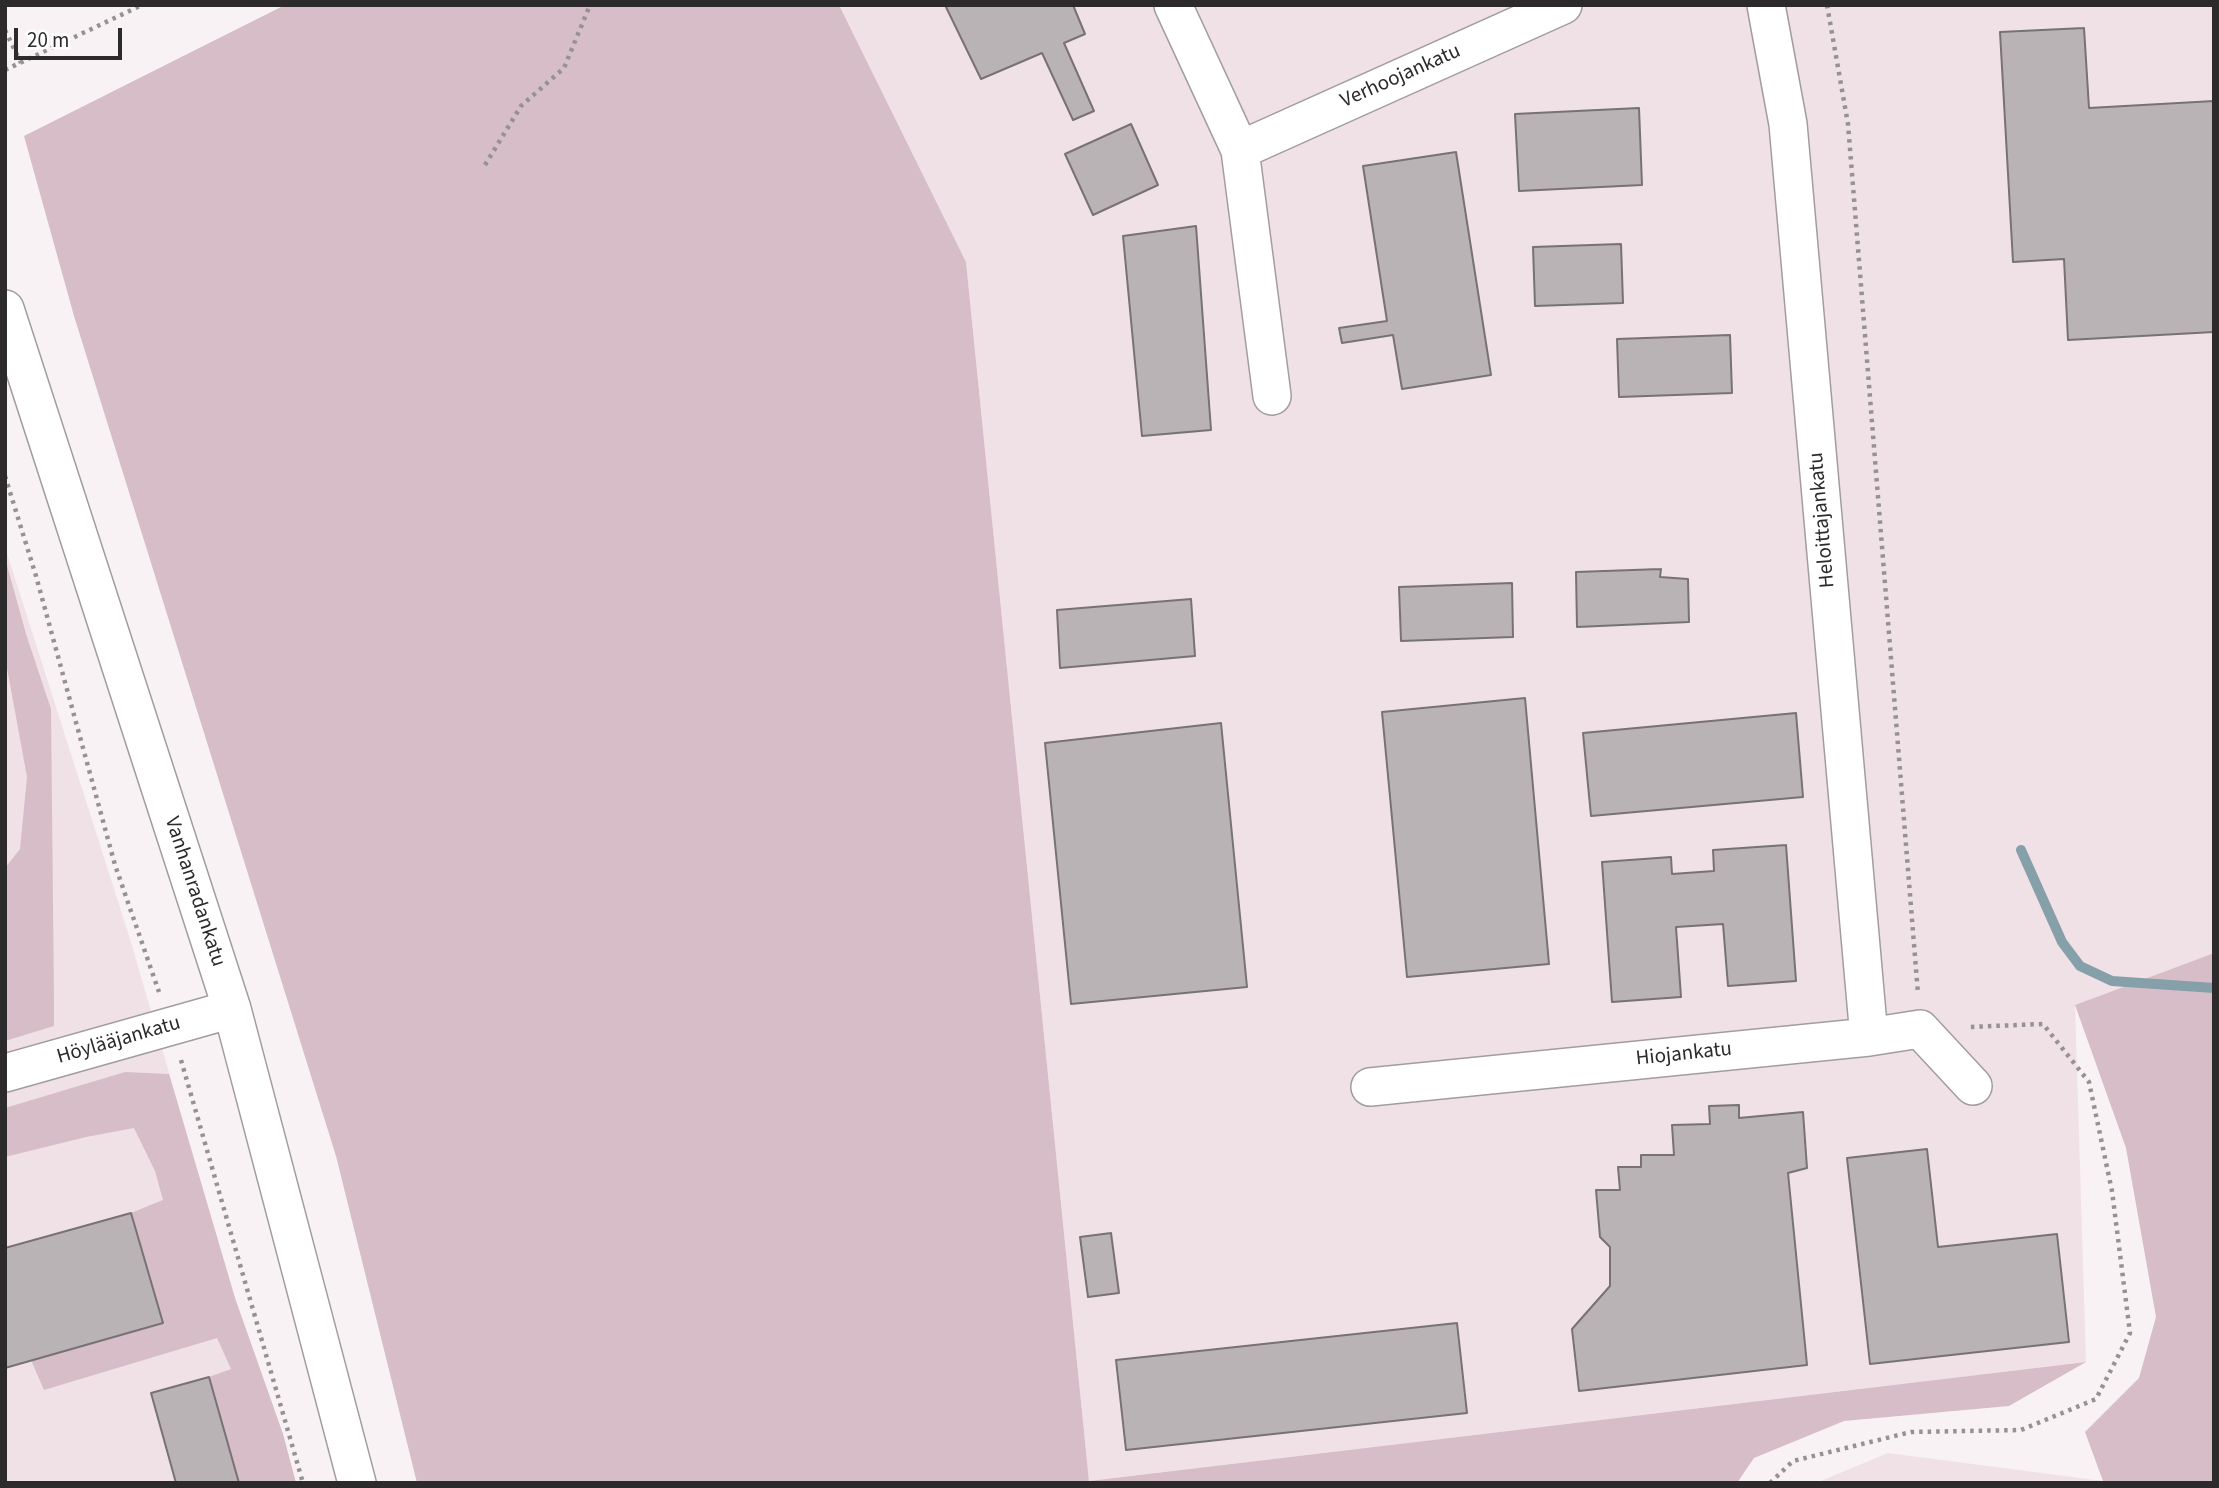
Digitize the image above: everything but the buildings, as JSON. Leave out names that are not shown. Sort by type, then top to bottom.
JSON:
[{"type":"street","points":[[1173,5],[1240,150],[1272,396]]},
{"type":"street","name":"Verhoojankatu","points":[[1240,150],[1563,5]]},
{"type":"street","name":"Heloittajankatu","points":[[1766,5],[1788,124],[1869,1037]]},
{"type":"street","name":"Vanhanradankatu","points":[[5,309],[232,1009],[357,1483]]},
{"type":"street","name":"Höylääjankatu","points":[[5,1073],[232,1009]]},
{"type":"street","points":[[1920,1029],[1973,1086]]},
{"type":"street","name":"Hiojankatu","points":[[1370,1087],[1869,1037],[1920,1029]]},
{"type":"path","points":[[5,70],[142,5]]},
{"type":"path","points":[[485,165],[521,106],[564,68],[590,5]]},
{"type":"path","points":[[1770,1483],[1793,1461],[1806,1457],[1911,1432],[2021,1430],[2083,1405],[2095,1399],[2130,1333],[2112,1191],[2089,1082],[2043,1024],[1920,1029],[1848,124],[1827,5]]},
{"type":"path","points":[[5,30],[20,63]]},
{"type":"path","points":[[5,476],[36,576],[115,865],[171,1026],[303,1483]]},
{"type":"shaded area","points":[[285,5],[839,5],[966,262],[1089,1481],[2086,1362],[2009,1406],[1844,1421],[1754,1458],[1737,1483],[417,1483],[336,1156],[74,316],[24,136]]},
{"type":"shaded area","points":[[839,5],[2214,5],[2214,953],[2075,1005],[2086,1362],[1089,1481],[966,262]]},
{"type":"shaded area","points":[[5,547],[130,939],[235,1298],[283,1434],[296,1483],[5,1483]]},
{"type":"shaded area","points":[[5,558],[51,709],[54,1026],[5,1041],[5,868],[20,849],[27,777],[5,657]]},
{"type":"shaded area","points":[[2214,953],[2214,1483],[2106,1483],[2085,1432],[2139,1378],[2156,1317],[2126,1148],[2075,1005]]},
{"type":"shaded area","points":[[125,1072],[169,1074],[235,1298],[283,1434],[296,1483],[239,1483],[209,1377],[231,1369],[217,1338],[44,1390],[31,1360],[162,1323],[131,1213],[163,1200],[155,1171],[134,1128],[5,1157],[5,1108]]},
{"type":"shaded area","points":[[1888,1453],[2103,1481],[2106,1483],[1816,1483]]},
{"type":"waterway","points":[[2021,850],[2062,942],[2080,966],[2112,981],[2214,988]]}]
